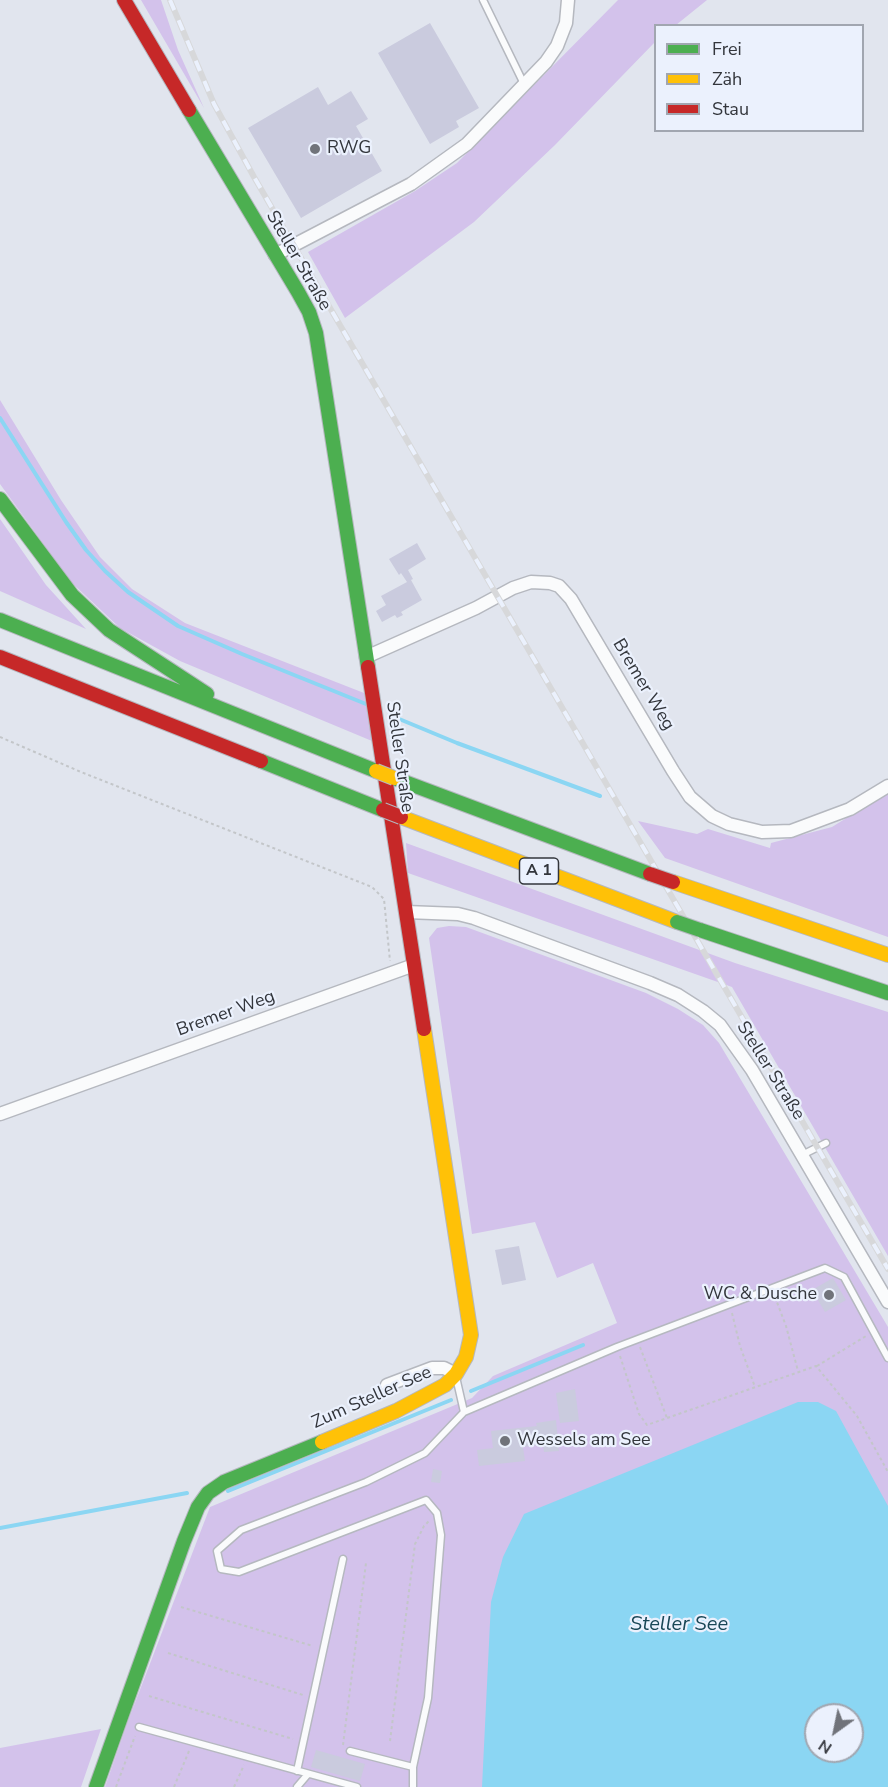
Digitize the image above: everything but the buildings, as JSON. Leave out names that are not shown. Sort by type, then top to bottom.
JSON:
[{"type":"main road","name":"Steller Straße","points":[[124,0],[309,312],[316,333],[406,912]]},
{"type":"main road","points":[[0,499],[72,595],[109,630],[250,722]]},
{"type":"main road","name":"A 1","points":[[0,620],[250,722],[550,838],[888,955]]},
{"type":"main road","name":"A 1","points":[[0,657],[383,810],[677,922],[888,993]]},
{"type":"main road","points":[[406,912],[414,965]]},
{"type":"main road","name":"Zum Steller See","points":[[96,1787],[184,1541],[198,1507],[208,1493],[224,1482],[396,1411],[445,1385],[456,1374],[466,1357],[471,1335],[470,1324],[414,965]]},
{"type":"street","points":[[275,255],[411,184],[467,144],[525,84],[557,46],[566,23],[568,0]]},
{"type":"street","name":"Bremer Weg","points":[[366,657],[476,608],[513,588],[531,582],[550,583],[559,586],[571,600],[673,771],[690,797],[712,816],[729,824],[762,832],[791,831],[850,808],[888,786]]},
{"type":"street","name":"Steller Straße","points":[[406,912],[458,914],[474,918],[650,983],[678,995],[703,1011],[720,1025],[734,1043],[888,1302]]},
{"type":"street","name":"Bremer Weg","points":[[0,1114],[414,965]]},
{"type":"street","points":[[387,1385],[432,1368],[444,1368],[456,1374]]},
{"type":"lane","points":[[483,0],[525,84]]},
{"type":"lane","points":[[801,1155],[826,1143]]},
{"type":"lane","points":[[413,1787],[413,1767],[428,1698],[441,1535],[437,1513],[426,1500],[239,1572],[221,1569],[217,1551],[240,1530],[366,1482],[425,1453],[464,1412],[617,1347],[825,1268],[844,1277],[888,1358]]},
{"type":"lane","points":[[456,1374],[464,1412]]},
{"type":"lane","points":[[297,1770],[343,1559]]},
{"type":"lane","points":[[139,1727],[357,1787]]},
{"type":"lane","points":[[350,1751],[413,1767]]},
{"type":"lane","points":[[297,1787],[308,1774]]},
{"type":"path","points":[[0,737],[81,772],[372,887],[384,898],[391,974]]},
{"type":"path","points":[[772,1288],[786,1326],[798,1372]]},
{"type":"path","points":[[730,1304],[740,1346],[755,1387]]},
{"type":"path","points":[[617,1347],[639,1414],[646,1425],[816,1366],[874,1332]]},
{"type":"path","points":[[637,1340],[667,1418]]},
{"type":"path","points":[[816,1366],[857,1416],[888,1472]]},
{"type":"path","points":[[390,1741],[415,1544],[424,1526],[437,1513]]},
{"type":"path","points":[[350,1751],[343,1748],[366,1563]]},
{"type":"path","points":[[181,1607],[323,1649]]},
{"type":"path","points":[[168,1653],[312,1698]]},
{"type":"path","points":[[149,1696],[303,1742]]},
{"type":"path","points":[[116,1787],[139,1727]]},
{"type":"path","points":[[174,1787],[193,1742]]},
{"type":"path","points":[[234,1787],[247,1757]]},
{"type":"shaded area","points":[[141,0],[161,0],[178,50],[204,108]]},
{"type":"shaded area","points":[[618,0],[707,0],[677,24],[654,24],[654,43],[555,145],[474,222],[345,318],[308,252],[415,191],[457,163]]},
{"type":"shaded area","points":[[0,400],[61,500],[100,557],[132,589],[185,623],[364,693],[372,741],[180,661],[120,628],[71,582],[0,484]]},
{"type":"shaded area","points":[[0,519],[46,585],[86,629],[0,591]]},
{"type":"shaded area","points":[[888,792],[888,937],[665,858],[638,821],[697,834],[708,829],[770,848],[771,843],[832,827]]},
{"type":"shaded area","points":[[406,843],[735,963],[888,1012],[888,1256],[732,987],[408,873]]},
{"type":"shaded area","points":[[466,927],[646,993],[703,1025],[719,1043],[888,1327],[888,1787],[105,1787],[210,1507],[472,1398],[493,1376],[617,1323],[593,1263],[557,1278],[535,1222],[472,1234],[429,938],[437,928]]},
{"type":"shaded area","points":[[101,1729],[81,1787],[0,1787],[0,1748]]},
{"type":"water","name":"Steller See","points":[[798,1402],[818,1402],[836,1411],[888,1506],[888,1787],[482,1787],[491,1602],[503,1557],[524,1514]]},
{"type":"waterway","points":[[0,418],[86,550],[128,592],[178,626],[366,704]]},
{"type":"waterway","points":[[392,716],[457,743],[600,796]]},
{"type":"waterway","points":[[471,1391],[583,1345]]},
{"type":"waterway","points":[[228,1491],[451,1400]]},
{"type":"waterway","points":[[0,1528],[187,1493]]},
{"type":"railway","points":[[170,0],[214,104],[254,177],[888,1269]]},
{"type":"traffic: fast","points":[[189,110],[298,292],[309,312],[316,333],[368,667]]},
{"type":"traffic: fast","points":[[0,499],[72,595],[109,630],[207,694]]},
{"type":"traffic: fast","points":[[0,620],[376,771]]},
{"type":"traffic: fast","points":[[261,761],[383,810]]},
{"type":"traffic: fast","points":[[394,778],[650,874]]},
{"type":"traffic: fast","points":[[677,922],[700,930]]},
{"type":"traffic: fast","points":[[700,930],[888,993]]},
{"type":"traffic: fast","points":[[96,1787],[198,1507],[208,1493],[224,1482],[322,1442]]},
{"type":"traffic: slow","points":[[376,771],[394,778]]},
{"type":"traffic: slow","points":[[401,817],[677,922]]},
{"type":"traffic: slow","points":[[673,882],[888,955]]},
{"type":"traffic: slow","points":[[322,1442],[396,1411],[445,1385],[456,1374],[466,1357],[471,1335],[424,1029]]},
{"type":"traffic: jam","points":[[124,0],[189,110]]},
{"type":"traffic: jam","points":[[0,657],[261,761]]},
{"type":"traffic: jam","points":[[368,667],[424,1029]]},
{"type":"traffic: jam","points":[[383,810],[401,817]]},
{"type":"traffic: jam","points":[[650,874],[673,882]]},
{"type":"place","name":"RWG","points":[[315,149]]},
{"type":"place","name":"WC & Dusche","points":[[829,1295]]},
{"type":"place","name":"Wessels am See","points":[[505,1441]]}]
